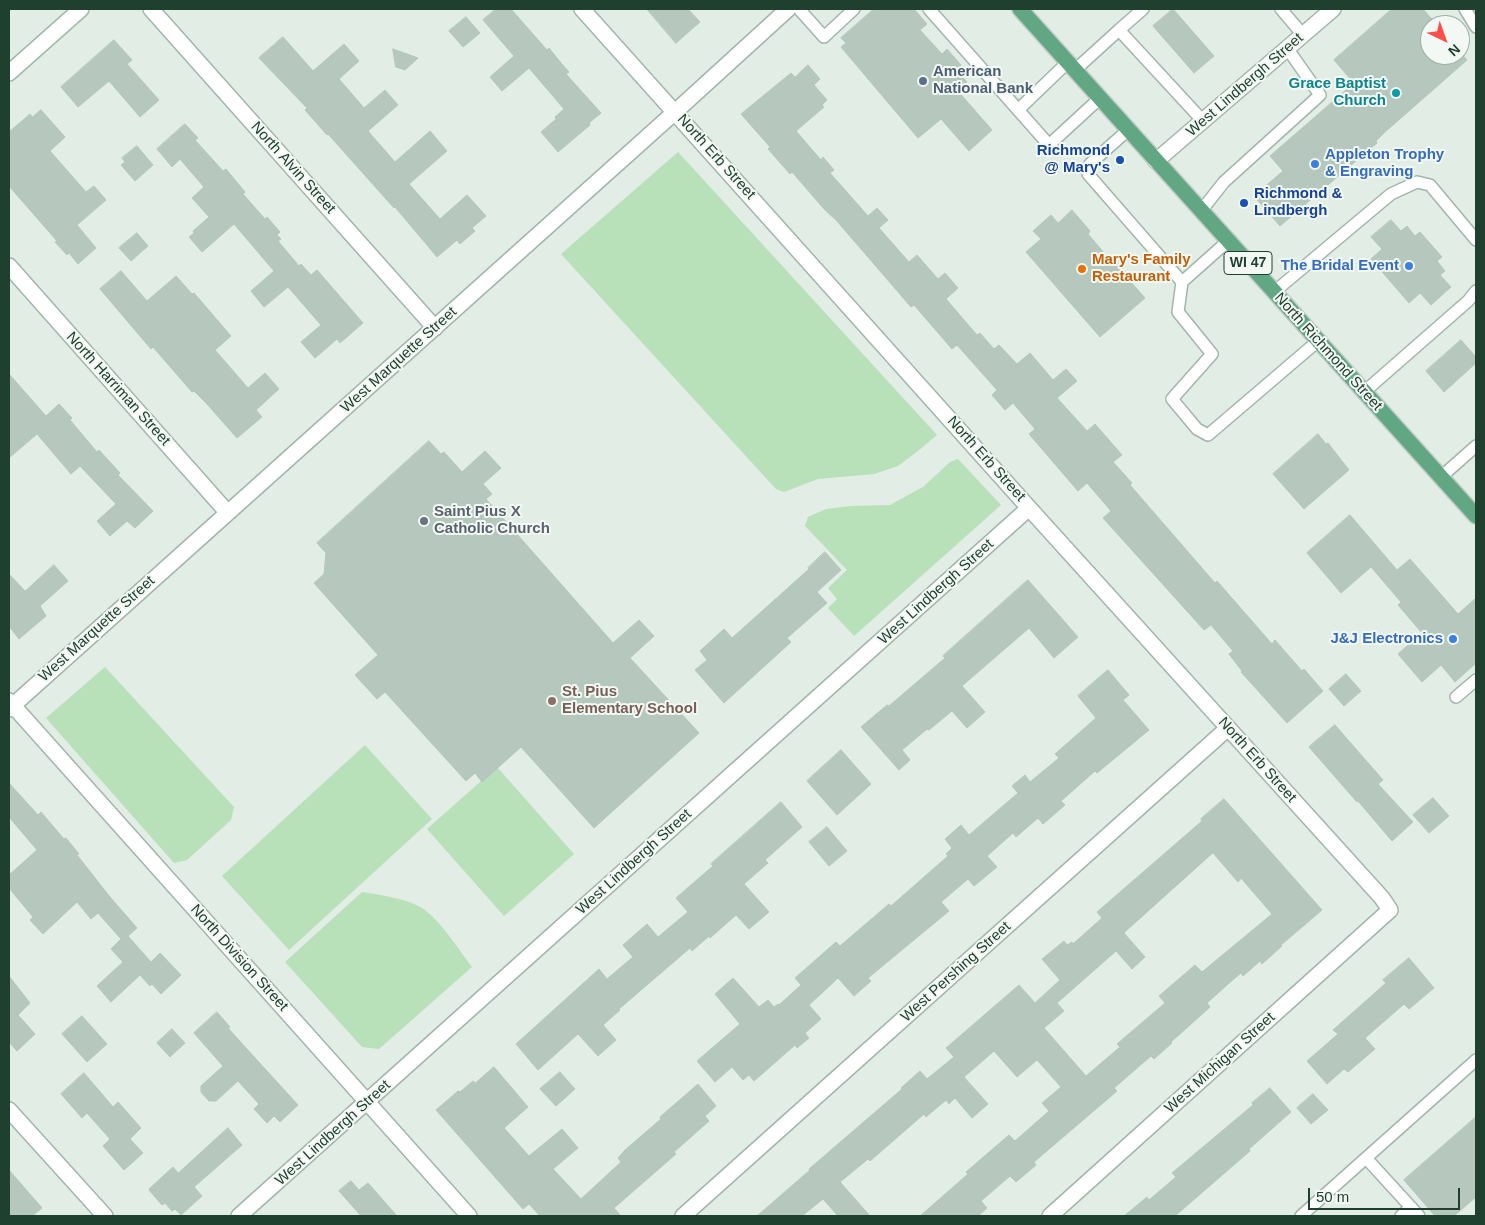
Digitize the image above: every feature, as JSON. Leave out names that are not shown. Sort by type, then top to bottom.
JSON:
[{"type":"main road","name":"North Richmond Street","points":[[1020,9],[1476,516]]},
{"type":"street","points":[[9,74],[81,9]]},
{"type":"street","name":"North Alvin Street","points":[[151,9],[435,328]]},
{"type":"street","name":"North Erb Street","points":[[582,9],[1029,508],[1382,898],[1390,910]]},
{"type":"street","name":"West Marquette Street","points":[[10,705],[435,328],[788,9]]},
{"type":"street","name":"West Lindbergh Street","points":[[1156,161],[1333,9]]},
{"type":"street","name":"North Harriman Street","points":[[9,266],[227,512]]},
{"type":"street","name":"West Lindbergh Street","points":[[239,1216],[1029,508]]},
{"type":"street","name":"North Division Street","points":[[10,705],[469,1216]]},
{"type":"street","name":"West Pershing Street","points":[[683,1216],[1228,728]]},
{"type":"street","name":"West Michigan Street","points":[[1050,1216],[1390,910]]},
{"type":"street","points":[[9,1110],[105,1216]]},
{"type":"lane","points":[[799,9],[824,37],[854,9]]},
{"type":"lane","points":[[929,9],[1049,144],[1100,98]]},
{"type":"lane","points":[[1018,110],[1143,9]]},
{"type":"lane","points":[[1281,9],[1303,35]]},
{"type":"lane","points":[[1465,9],[1476,27]]},
{"type":"lane","points":[[1119,30],[1203,121]]},
{"type":"lane","points":[[1201,211],[1224,182],[1320,95],[1287,48]]},
{"type":"lane","points":[[1128,130],[1090,164],[1088,174],[1182,282]]},
{"type":"lane","points":[[1274,292],[1391,194],[1417,182],[1430,185],[1476,240]]},
{"type":"lane","points":[[1228,241],[1182,282],[1178,312],[1212,354],[1172,399],[1197,429],[1208,435],[1318,341]]},
{"type":"lane","points":[[1364,392],[1468,301],[1476,291]]},
{"type":"lane","points":[[1441,477],[1476,446]]},
{"type":"lane","points":[[1456,697],[1476,680]]},
{"type":"lane","points":[[1301,1216],[1476,1060]]},
{"type":"lane","points":[[1366,1158],[1415,1212],[1401,1216]]},
{"type":"green space","points":[[678,152],[937,435],[898,466],[874,474],[818,479],[784,492],[776,489],[561,254]]},
{"type":"green space","points":[[958,459],[1001,505],[854,636],[828,608],[837,599],[828,588],[847,570],[805,526],[808,517],[826,509],[890,505],[923,487],[950,462]]},
{"type":"green space","points":[[105,667],[234,807],[231,820],[187,860],[174,863],[46,718]]},
{"type":"green space","points":[[365,745],[432,819],[289,950],[222,876]]},
{"type":"green space","points":[[497,767],[574,854],[504,916],[427,829]]},
{"type":"green space","points":[[362,892],[403,900],[425,910],[444,929],[472,967],[379,1049],[362,1047],[285,962]]},
{"type":"building","points":[[496,9],[511,9],[547,50],[549,48],[569,72],[566,74],[601,113],[558,152],[541,132],[564,109],[529,68],[502,91],[490,77],[514,56],[483,20]]},
{"type":"building","points":[[647,9],[688,9],[700,22],[676,43]]},
{"type":"building","name":"American National Bank","points":[[874,9],[914,9],[927,24],[920,30],[942,54],[947,49],[961,65],[956,69],[967,82],[957,90],[992,130],[969,151],[941,119],[918,138],[841,47],[846,43],[841,38]]},
{"type":"building","points":[[1173,9],[1214,56],[1194,73],[1153,26]]},
{"type":"building","points":[[1392,9],[1423,9],[1428,15],[1420,15],[1420,65],[1461,65],[1385,132],[1376,141],[1377,143],[1280,226],[1254,196],[1283,171],[1270,156],[1354,83],[1334,60]]},
{"type":"building","points":[[466,17],[480,33],[463,47],[449,31]]},
{"type":"building","points":[[283,37],[313,71],[344,44],[359,61],[339,79],[364,108],[385,90],[398,105],[368,131],[395,162],[430,131],[447,151],[409,184],[440,219],[467,195],[486,216],[472,228],[475,231],[460,244],[457,240],[437,257],[395,207],[305,110],[307,108],[259,58]]},
{"type":"building","points":[[114,40],[132,60],[127,64],[159,100],[140,117],[109,81],[78,107],[61,87]]},
{"type":"building","points":[[393,49],[418,58],[405,70],[396,67]]},
{"type":"building","points":[[808,65],[820,79],[814,85],[827,100],[822,105],[824,107],[796,131],[821,160],[823,157],[834,170],[830,173],[868,216],[877,208],[888,220],[879,228],[909,262],[917,255],[938,279],[945,273],[958,288],[946,299],[977,335],[980,333],[994,349],[999,345],[1017,364],[1030,353],[1053,380],[1066,369],[1077,381],[1057,398],[1087,431],[1095,424],[1122,455],[1113,462],[1132,483],[1130,485],[1215,583],[1217,581],[1272,644],[1275,640],[1302,671],[1304,669],[1323,691],[1287,723],[1241,672],[1229,654],[1233,651],[1211,625],[1204,630],[1103,518],[1111,511],[1087,483],[1078,491],[1029,434],[1035,429],[1013,403],[1005,410],[992,395],[997,390],[957,345],[952,349],[914,305],[911,307],[836,220],[792,172],[790,174],[768,149],[770,147],[741,114],[791,73],[795,77]]},
{"type":"building","points":[[41,110],[65,137],[50,151],[86,192],[94,186],[106,200],[77,225],[96,248],[78,264],[69,253],[67,255],[55,242],[57,241],[9,186],[9,132],[30,114],[32,117]]},
{"type":"building","points":[[185,124],[198,138],[195,140],[223,171],[226,169],[245,192],[243,194],[265,219],[267,217],[280,232],[277,235],[281,239],[278,241],[299,266],[301,264],[311,275],[317,270],[363,323],[340,343],[337,339],[315,358],[301,342],[321,325],[288,287],[264,307],[251,291],[274,271],[234,224],[202,252],[189,237],[209,217],[192,198],[204,187],[180,159],[172,167],[157,149]]},
{"type":"building","points":[[137,146],[153,165],[135,181],[121,165],[125,162],[122,158]]},
{"type":"building","name":"Mary's Family Restaurant","points":[[1072,210],[1090,231],[1088,234],[1111,261],[1114,259],[1131,278],[1129,280],[1145,298],[1100,337],[1026,252],[1041,239],[1033,231],[1051,215],[1058,223]]},
{"type":"building","name":"The Bridal Event","points":[[1391,220],[1401,231],[1407,226],[1415,236],[1420,232],[1442,257],[1437,261],[1445,271],[1440,275],[1451,287],[1431,305],[1420,293],[1409,303],[1371,259],[1382,249],[1371,237]]},
{"type":"building","points":[[137,233],[148,246],[131,261],[119,248]]},
{"type":"building","points":[[121,271],[147,301],[176,276],[192,294],[194,293],[231,336],[215,350],[248,388],[265,373],[279,389],[256,410],[262,417],[237,438],[207,404],[194,391],[192,392],[153,347],[151,349],[100,289]]},
{"type":"building","points":[[1461,340],[1476,357],[1476,363],[1444,392],[1426,371]]},
{"type":"building","points":[[9,374],[46,416],[59,404],[72,418],[70,420],[97,452],[99,450],[120,473],[118,475],[153,511],[135,528],[127,521],[110,536],[97,521],[116,504],[80,466],[71,474],[37,434],[9,458]]},
{"type":"building","points":[[1318,434],[1326,444],[1328,443],[1349,470],[1304,509],[1273,474]]},
{"type":"building","points":[[429,441],[441,454],[444,452],[462,472],[485,451],[501,468],[483,484],[492,494],[486,499],[613,643],[639,620],[654,636],[630,658],[699,733],[594,828],[521,747],[482,782],[475,773],[466,781],[385,692],[377,699],[355,675],[378,655],[314,583],[324,574],[326,553],[317,543]]},
{"type":"building","points":[[1350,515],[1397,570],[1410,559],[1458,614],[1476,598],[1476,663],[1455,682],[1441,665],[1422,682],[1398,654],[1422,633],[1398,605],[1401,602],[1371,567],[1341,593],[1307,553]]},
{"type":"building","points":[[825,552],[841,570],[817,592],[827,603],[787,638],[791,642],[724,703],[695,670],[707,660],[700,651],[724,629],[732,638],[809,569]]},
{"type":"building","points":[[54,565],[68,581],[40,606],[46,616],[19,639],[9,626],[9,574],[25,591]]},
{"type":"building","points":[[1028,580],[1078,637],[1054,658],[1029,628],[962,686],[985,712],[967,728],[952,711],[902,750],[910,760],[899,770],[861,727],[887,705],[889,706],[945,658],[943,656]]},
{"type":"building","points":[[1108,670],[1129,695],[1123,700],[1149,730],[1097,773],[1095,771],[1061,801],[1065,805],[1043,824],[1038,818],[1016,837],[1013,833],[987,856],[997,867],[974,886],[968,879],[941,902],[949,911],[868,978],[871,981],[854,996],[838,978],[809,1005],[821,1019],[805,1033],[809,1038],[797,1048],[795,1045],[754,1081],[749,1075],[743,1080],[732,1067],[715,1082],[697,1061],[740,1024],[715,994],[733,978],[759,1007],[768,1000],[774,1007],[779,1005],[801,985],[795,978],[836,942],[840,946],[889,904],[891,906],[948,856],[946,854],[952,848],[945,839],[961,825],[969,835],[1018,793],[1012,786],[1025,775],[1030,782],[1059,758],[1055,754],[1096,718],[1078,696]]},
{"type":"building","points":[[1346,674],[1361,691],[1344,706],[1329,689]]},
{"type":"building","points":[[1335,725],[1383,780],[1378,784],[1413,822],[1392,841],[1309,747]]},
{"type":"building","points":[[841,750],[871,784],[837,815],[807,781]]},
{"type":"building","points":[[9,783],[38,815],[41,812],[79,854],[77,855],[137,928],[128,936],[151,962],[160,953],[181,975],[161,994],[140,975],[111,1002],[97,986],[123,962],[111,949],[121,939],[98,913],[91,919],[77,902],[43,934],[30,920],[33,917],[9,888],[9,875],[37,850],[9,817]]},
{"type":"building","points":[[1433,798],[1449,816],[1429,833],[1413,815]]},
{"type":"building","points":[[1224,799],[1322,910],[1262,964],[1260,961],[1243,976],[1241,973],[1228,984],[1207,1003],[1210,1007],[1172,1043],[1154,1059],[1151,1056],[1114,1088],[1117,1091],[1034,1162],[1036,1165],[1016,1182],[1010,1176],[981,1201],[987,1208],[978,1216],[920,1216],[968,1174],[966,1172],[1009,1135],[1015,1141],[1049,1111],[1042,1103],[1061,1087],[1037,1060],[1017,1077],[994,1051],[964,1077],[988,1104],[972,1118],[955,1098],[949,1104],[946,1100],[926,1117],[924,1114],[870,1161],[868,1159],[840,1182],[870,1216],[838,1216],[823,1199],[802,1216],[757,1216],[920,1071],[927,1079],[954,1057],[946,1048],[1019,985],[1035,1003],[1060,980],[1042,959],[1064,941],[1067,945],[1072,942],[1073,944],[1102,918],[1097,912],[1202,821],[1201,819]],"holes":[[[1213,853],[1238,882],[1241,878],[1272,914],[1202,972],[1195,965],[1159,996],[1165,1003],[1117,1044],[1120,1047],[1086,1076],[1044,1028],[1064,1011],[1057,1003],[1116,951],[1132,969],[1145,957],[1124,933]]]},
{"type":"building","points":[[781,802],[802,827],[765,860],[768,863],[744,884],[769,912],[749,929],[736,915],[692,951],[690,948],[603,1025],[616,1040],[598,1056],[578,1034],[538,1070],[516,1044],[599,969],[607,979],[633,957],[623,945],[647,924],[658,937],[688,912],[676,898]]},
{"type":"building","points":[[827,827],[847,851],[829,866],[809,842]]},
{"type":"building","points":[[1409,958],[1434,988],[1409,1009],[1404,1004],[1365,1038],[1375,1049],[1348,1072],[1344,1069],[1327,1084],[1307,1061],[1338,1034],[1333,1030],[1386,983],[1383,980]]},
{"type":"building","points":[[9,976],[30,1003],[18,1015],[35,1034],[17,1051],[9,1042]]},
{"type":"building","points":[[217,1012],[230,1027],[228,1028],[298,1105],[280,1122],[274,1116],[267,1123],[254,1109],[259,1104],[238,1081],[216,1101],[209,1101],[201,1092],[201,1086],[223,1066],[194,1033]]},
{"type":"building","points":[[82,1016],[107,1044],[87,1062],[62,1034]]},
{"type":"building","points":[[172,1029],[185,1043],[170,1057],[157,1043]]},
{"type":"building","points":[[494,1067],[528,1107],[504,1128],[529,1156],[562,1129],[578,1148],[553,1169],[581,1199],[621,1162],[618,1158],[625,1150],[698,1084],[716,1106],[705,1116],[709,1121],[674,1152],[676,1154],[614,1208],[621,1216],[540,1216],[529,1204],[523,1209],[436,1110],[458,1091],[460,1092],[473,1081],[475,1083]]},
{"type":"building","points":[[560,1072],[575,1089],[556,1106],[540,1089]]},
{"type":"building","points":[[84,1073],[113,1107],[118,1102],[141,1128],[130,1139],[143,1153],[124,1170],[103,1146],[110,1139],[87,1113],[82,1118],[61,1094]]},
{"type":"building","points":[[1270,1088],[1291,1112],[1249,1149],[1250,1151],[1175,1216],[1124,1216],[1147,1197],[1149,1200],[1176,1177],[1172,1173],[1253,1105],[1252,1103]]},
{"type":"building","points":[[1313,1094],[1328,1110],[1311,1124],[1297,1108]]},
{"type":"building","points":[[1476,1117],[1476,1197],[1454,1216],[1435,1216],[1404,1180]]},
{"type":"building","points":[[228,1128],[242,1145],[194,1187],[202,1196],[181,1215],[175,1209],[172,1211],[165,1203],[162,1205],[149,1190],[150,1188],[173,1167],[178,1173]]},
{"type":"building","points":[[9,1170],[42,1208],[32,1216],[9,1216]]},
{"type":"building","points":[[351,1181],[359,1190],[368,1183],[397,1216],[361,1216],[339,1191]]},
{"type":"place","name":"American National Bank","points":[[923,81]]},
{"type":"place","name":"Grace Baptist Church","points":[[1396,93]]},
{"type":"place","name":"Richmond @ Mary's","points":[[1120,160]]},
{"type":"place","name":"Appleton Trophy & Engraving","points":[[1315,164]]},
{"type":"place","name":"Richmond & Lindbergh","points":[[1244,203]]},
{"type":"place","name":"The Bridal Event","points":[[1409,266]]},
{"type":"place","name":"Mary's Family Restaurant","points":[[1082,269]]},
{"type":"place","name":"Saint Pius X Catholic Church","points":[[424,521]]},
{"type":"place","name":"J&J Electronics","points":[[1453,639]]},
{"type":"place","name":"St. Pius Elementary School","points":[[552,701]]}]
